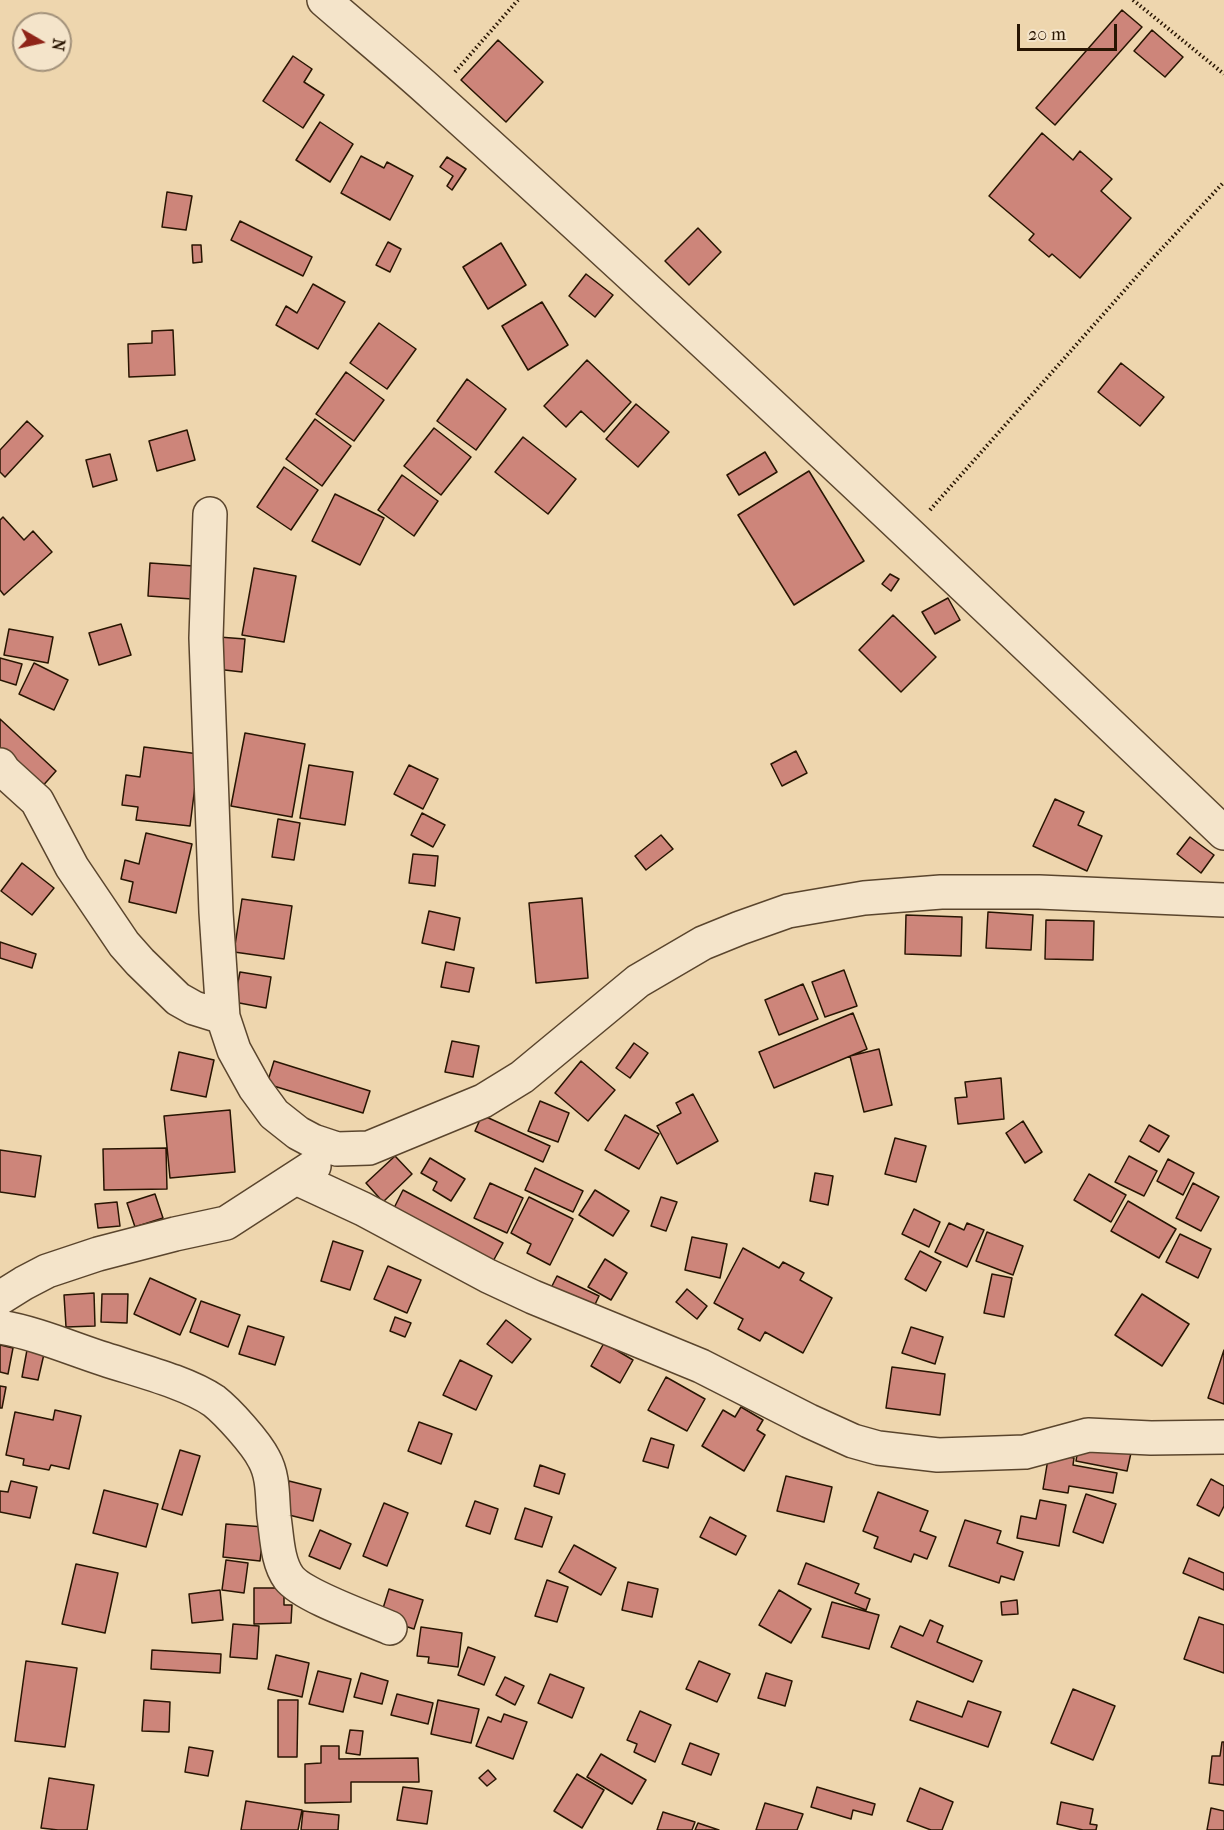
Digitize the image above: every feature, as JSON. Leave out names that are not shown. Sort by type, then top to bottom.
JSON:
[{"type":"street","points":[[324,0],[434,95],[910,533],[1224,833]]},
{"type":"street","points":[[210,514],[206,649],[216,912],[223,1017],[234,1050],[255,1088],[274,1114],[298,1133],[313,1141],[337,1149],[369,1148],[483,1101],[522,1077],[638,981],[703,943],[788,911],[864,898],[941,892],[1039,892],[1224,900]]},
{"type":"street","points":[[0,765],[37,801],[72,867],[124,944],[140,963],[178,999],[194,1008],[223,1017]]},
{"type":"street","points":[[0,1298],[47,1271],[88,1257],[226,1223],[297,1178],[337,1149]]},
{"type":"street","points":[[297,1178],[363,1209],[488,1276],[533,1297],[700,1366],[809,1421],[853,1441],[878,1448],[938,1455],[1025,1452],[1088,1435],[1151,1438],[1224,1437]]},
{"type":"street","points":[[0,1327],[38,1336],[179,1384],[214,1401],[233,1419],[264,1459],[271,1480],[278,1548],[289,1578],[298,1587],[320,1598],[390,1628]]},
{"type":"path","points":[[434,95],[518,0]]},
{"type":"path","points":[[1133,0],[1224,74]]},
{"type":"path","points":[[910,533],[1154,256],[1224,182]]},
{"type":"building","points":[[1122,10],[1142,27],[1055,125],[1036,108]]},
{"type":"building","points":[[1152,30],[1183,57],[1165,77],[1134,51]]},
{"type":"building","points":[[498,40],[543,82],[506,122],[461,80]]},
{"type":"building","points":[[293,56],[312,69],[304,82],[324,95],[303,128],[263,101]]},
{"type":"building","points":[[320,122],[353,144],[330,182],[296,160]]},
{"type":"building","points":[[1042,133],[1073,160],[1080,151],[1112,179],[1101,191],[1131,218],[1080,278],[1052,254],[1049,257],[1029,240],[1034,234],[989,196]]},
{"type":"building","points":[[361,156],[384,168],[387,162],[413,176],[390,220],[341,193]]},
{"type":"building","points":[[447,157],[466,169],[452,190],[447,186],[453,176],[440,167]]},
{"type":"building","points":[[167,192],[192,196],[186,230],[162,227]]},
{"type":"building","points":[[240,221],[312,257],[303,276],[231,240]]},
{"type":"building","points":[[698,228],[721,252],[689,285],[665,261]]},
{"type":"building","points":[[388,242],[401,249],[390,272],[376,265]]},
{"type":"building","points":[[501,243],[526,285],[488,309],[463,267]]},
{"type":"building","points":[[192,245],[201,245],[202,262],[193,263]]},
{"type":"building","points":[[586,274],[613,295],[595,317],[569,296]]},
{"type":"building","points":[[313,284],[345,302],[318,349],[276,325],[286,306],[297,313]]},
{"type":"building","points":[[542,302],[568,345],[528,370],[502,326]]},
{"type":"building","points":[[379,323],[416,349],[387,389],[350,363]]},
{"type":"building","points":[[173,330],[175,375],[129,377],[128,344],[152,343],[152,331]]},
{"type":"building","points":[[587,360],[631,402],[604,432],[581,411],[566,427],[544,406]]},
{"type":"building","points":[[1121,363],[1164,397],[1140,426],[1098,392]]},
{"type":"building","points":[[346,372],[384,400],[354,441],[316,414]]},
{"type":"building","points":[[467,379],[506,409],[476,450],[437,421]]},
{"type":"building","points":[[636,404],[669,432],[638,467],[606,439]]},
{"type":"building","points":[[315,419],[351,446],[322,486],[286,459]]},
{"type":"building","points":[[27,421],[43,436],[5,477],[0,472],[0,450]]},
{"type":"building","points":[[434,428],[471,457],[441,495],[404,466]]},
{"type":"building","points":[[187,430],[195,460],[157,471],[149,441]]},
{"type":"building","points":[[523,437],[576,479],[548,514],[495,472]]},
{"type":"building","points":[[765,452],[777,472],[739,495],[727,475]]},
{"type":"building","points":[[110,454],[117,480],[93,487],[86,460]]},
{"type":"building","points":[[284,467],[318,490],[291,530],[257,507]]},
{"type":"building","points":[[809,471],[864,561],[794,605],[738,515]]},
{"type":"building","points":[[402,475],[438,501],[414,536],[378,510]]},
{"type":"building","points":[[335,494],[384,518],[360,565],[312,541]]},
{"type":"building","points":[[3,517],[24,540],[33,531],[52,552],[4,595],[0,590],[0,520]]},
{"type":"building","points":[[150,563],[194,566],[192,599],[148,596]]},
{"type":"building","points":[[254,568],[296,576],[284,642],[242,635]]},
{"type":"building","points":[[890,574],[899,579],[891,591],[882,584]]},
{"type":"building","points":[[948,598],[960,620],[935,634],[922,612]]},
{"type":"building","points":[[893,615],[936,657],[901,692],[859,650]]},
{"type":"building","points":[[121,624],[131,655],[99,665],[89,633]]},
{"type":"building","points":[[9,629],[53,637],[48,663],[4,655]]},
{"type":"building","points":[[219,637],[245,639],[242,672],[216,669]]},
{"type":"building","points":[[0,658],[22,664],[16,685],[0,680]]},
{"type":"building","points":[[34,663],[68,680],[54,710],[19,694]]},
{"type":"building","points":[[0,719],[56,771],[40,789],[0,751]]},
{"type":"building","points":[[245,733],[305,744],[292,817],[231,806]]},
{"type":"building","points":[[144,747],[199,754],[190,826],[136,820],[138,807],[122,805],[126,775],[140,777]]},
{"type":"building","points":[[796,751],[807,773],[782,786],[771,764]]},
{"type":"building","points":[[309,765],[353,772],[345,825],[300,818]]},
{"type":"building","points":[[409,765],[438,779],[423,809],[394,794]]},
{"type":"building","points":[[1055,799],[1084,812],[1078,825],[1102,836],[1087,871],[1033,846]]},
{"type":"building","points":[[422,813],[445,825],[433,847],[411,835]]},
{"type":"building","points":[[278,819],[300,823],[294,860],[272,857]]},
{"type":"building","points":[[146,833],[192,844],[176,913],[129,902],[133,882],[121,879],[125,860],[139,864]]},
{"type":"building","points":[[661,835],[673,849],[646,870],[635,856]]},
{"type":"building","points":[[1190,837],[1214,855],[1201,873],[1177,854]]},
{"type":"building","points":[[413,854],[438,856],[435,886],[409,883]]},
{"type":"building","points":[[22,863],[54,888],[32,915],[1,891]]},
{"type":"building","points":[[582,898],[588,978],[536,983],[529,903]]},
{"type":"building","points":[[242,899],[292,906],[284,959],[234,952]]},
{"type":"building","points":[[429,911],[460,918],[454,950],[422,943]]},
{"type":"building","points":[[988,912],[1033,915],[1031,950],[986,948]]},
{"type":"building","points":[[906,915],[962,917],[961,956],[905,954]]},
{"type":"building","points":[[1046,920],[1094,921],[1093,960],[1045,959]]},
{"type":"building","points":[[0,942],[36,954],[32,968],[0,958]]},
{"type":"building","points":[[446,962],[474,968],[469,992],[441,987]]},
{"type":"building","points":[[844,970],[857,1006],[825,1017],[812,982]]},
{"type":"building","points":[[240,972],[271,977],[266,1008],[234,1002]]},
{"type":"building","points":[[803,984],[818,1019],[779,1035],[765,1000]]},
{"type":"building","points":[[853,1013],[867,1049],[774,1088],[759,1052]]},
{"type":"building","points":[[452,1041],[479,1046],[473,1077],[445,1072]]},
{"type":"building","points":[[634,1043],[648,1053],[630,1078],[616,1068]]},
{"type":"building","points":[[879,1049],[892,1105],[864,1112],[850,1056]]},
{"type":"building","points":[[179,1052],[214,1060],[206,1097],[171,1090]]},
{"type":"building","points":[[274,1061],[370,1091],[363,1113],[267,1084]]},
{"type":"building","points":[[581,1061],[615,1090],[588,1121],[555,1093]]},
{"type":"building","points":[[1001,1078],[1004,1119],[958,1124],[955,1098],[967,1097],[965,1082]]},
{"type":"building","points":[[693,1094],[718,1141],[677,1164],[657,1126],[681,1113],[676,1103]]},
{"type":"building","points":[[540,1101],[569,1113],[558,1142],[528,1131]]},
{"type":"building","points":[[230,1110],[235,1172],[170,1178],[164,1116]]},
{"type":"building","points":[[482,1115],[550,1146],[543,1162],[475,1131]]},
{"type":"building","points":[[625,1115],[659,1134],[639,1169],[605,1150]]},
{"type":"building","points":[[1023,1121],[1042,1152],[1025,1163],[1006,1133]]},
{"type":"building","points":[[1149,1125],[1169,1136],[1159,1152],[1140,1141]]},
{"type":"building","points":[[895,1138],[926,1146],[916,1182],[885,1174]]},
{"type":"building","points":[[166,1148],[167,1189],[104,1190],[103,1149]]},
{"type":"building","points":[[0,1150],[41,1156],[35,1197],[0,1192]]},
{"type":"building","points":[[395,1156],[412,1174],[383,1202],[366,1183]]},
{"type":"building","points":[[1129,1156],[1157,1171],[1144,1196],[1115,1182]]},
{"type":"building","points":[[430,1158],[465,1179],[451,1201],[433,1190],[437,1182],[421,1173]]},
{"type":"building","points":[[1168,1159],[1194,1173],[1183,1195],[1157,1181]]},
{"type":"building","points":[[535,1168],[583,1191],[573,1212],[525,1190]]},
{"type":"building","points":[[815,1173],[833,1176],[828,1205],[810,1201]]},
{"type":"building","points":[[1089,1174],[1126,1195],[1111,1222],[1074,1200]]},
{"type":"building","points":[[490,1183],[523,1198],[507,1233],[474,1218]]},
{"type":"building","points":[[1193,1183],[1219,1197],[1201,1231],[1176,1218]]},
{"type":"building","points":[[403,1190],[503,1243],[491,1265],[392,1212]]},
{"type":"building","points":[[595,1190],[629,1211],[613,1236],[579,1215]]},
{"type":"building","points":[[155,1194],[163,1218],[135,1227],[127,1203]]},
{"type":"building","points":[[529,1197],[573,1219],[550,1265],[527,1253],[531,1244],[511,1233]]},
{"type":"building","points":[[661,1197],[677,1202],[666,1231],[651,1226]]},
{"type":"building","points":[[1128,1201],[1176,1229],[1159,1258],[1111,1231]]},
{"type":"building","points":[[117,1202],[120,1226],[98,1228],[95,1204]]},
{"type":"building","points":[[914,1209],[940,1222],[929,1247],[902,1234]]},
{"type":"building","points":[[949,1223],[964,1230],[967,1223],[984,1230],[967,1267],[935,1252]]},
{"type":"building","points":[[987,1232],[1023,1246],[1013,1275],[976,1261]]},
{"type":"building","points":[[1180,1234],[1211,1249],[1198,1278],[1166,1262]]},
{"type":"building","points":[[692,1237],[727,1244],[720,1278],[685,1270]]},
{"type":"building","points":[[333,1241],[363,1251],[350,1290],[321,1281]]},
{"type":"building","points":[[743,1248],[779,1268],[783,1262],[804,1273],[800,1280],[832,1298],[803,1353],[765,1332],[760,1341],[738,1329],[743,1319],[714,1303]]},
{"type":"building","points":[[920,1251],[941,1262],[926,1291],[905,1279]]},
{"type":"building","points":[[605,1259],[627,1273],[611,1300],[588,1287]]},
{"type":"building","points":[[388,1266],[421,1280],[407,1313],[374,1299]]},
{"type":"building","points":[[992,1274],[1012,1278],[1004,1317],[984,1313]]},
{"type":"building","points":[[557,1276],[599,1296],[591,1313],[549,1292]]},
{"type":"building","points":[[150,1278],[196,1299],[180,1335],[134,1314]]},
{"type":"building","points":[[687,1289],[707,1306],[697,1319],[676,1302]]},
{"type":"building","points":[[94,1293],[95,1326],[66,1327],[64,1295]]},
{"type":"building","points":[[102,1294],[128,1294],[127,1323],[101,1322]]},
{"type":"building","points":[[1142,1294],[1189,1324],[1162,1366],[1115,1335]]},
{"type":"building","points":[[201,1301],[240,1315],[228,1347],[190,1332]]},
{"type":"building","points":[[395,1317],[411,1323],[405,1337],[390,1331]]},
{"type":"building","points":[[506,1320],[531,1339],[512,1363],[487,1344]]},
{"type":"building","points":[[248,1326],[284,1337],[275,1365],[239,1354]]},
{"type":"building","points":[[911,1327],[943,1337],[935,1364],[902,1353]]},
{"type":"building","points":[[604,1343],[633,1360],[620,1383],[591,1366]]},
{"type":"building","points":[[0,1345],[13,1348],[8,1374],[0,1372]]},
{"type":"building","points":[[27,1350],[44,1354],[38,1380],[22,1377]]},
{"type":"building","points":[[1224,1350],[1224,1404],[1208,1398]]},
{"type":"building","points":[[460,1360],[492,1376],[476,1410],[443,1395]]},
{"type":"building","points":[[892,1367],[945,1374],[940,1415],[886,1408]]},
{"type":"building","points":[[666,1377],[705,1399],[687,1431],[648,1410]]},
{"type":"building","points":[[0,1386],[6,1387],[2,1408],[0,1408]]},
{"type":"building","points":[[741,1407],[763,1420],[757,1430],[765,1435],[744,1471],[702,1446],[723,1410],[735,1417]]},
{"type":"building","points":[[55,1410],[81,1416],[69,1469],[51,1465],[49,1470],[23,1465],[24,1459],[6,1455],[15,1412],[53,1420]]},
{"type":"building","points":[[419,1422],[452,1434],[441,1464],[408,1451]]},
{"type":"building","points":[[651,1438],[674,1445],[668,1468],[643,1461]]},
{"type":"building","points":[[1079,1443],[1131,1453],[1127,1471],[1076,1461]]},
{"type":"building","points":[[180,1450],[200,1456],[182,1515],[162,1509]]},
{"type":"building","points":[[1049,1453],[1074,1458],[1073,1465],[1117,1473],[1113,1493],[1069,1486],[1068,1493],[1043,1489]]},
{"type":"building","points":[[540,1465],[565,1474],[559,1494],[534,1486]]},
{"type":"building","points":[[786,1476],[832,1487],[824,1522],[777,1511]]},
{"type":"building","points":[[1211,1479],[1224,1486],[1224,1506],[1219,1516],[1197,1505]]},
{"type":"building","points":[[11,1481],[37,1487],[30,1518],[0,1512],[0,1491],[8,1492]]},
{"type":"building","points":[[289,1481],[321,1489],[313,1521],[281,1513]]},
{"type":"building","points":[[104,1490],[158,1504],[146,1547],[93,1533]]},
{"type":"building","points":[[878,1492],[928,1511],[920,1531],[936,1537],[927,1559],[914,1554],[911,1562],[874,1548],[878,1537],[863,1531]]},
{"type":"building","points":[[1086,1494],[1116,1504],[1103,1543],[1073,1532]]},
{"type":"building","points":[[1040,1500],[1066,1505],[1059,1546],[1017,1538],[1021,1516],[1036,1519]]},
{"type":"building","points":[[475,1501],[498,1509],[490,1534],[466,1526]]},
{"type":"building","points":[[384,1503],[408,1513],[387,1566],[363,1556]]},
{"type":"building","points":[[525,1508],[552,1517],[542,1547],[515,1539]]},
{"type":"building","points":[[710,1517],[746,1536],[736,1555],[700,1537]]},
{"type":"building","points":[[965,1520],[1001,1531],[997,1543],[1023,1552],[1014,1580],[1001,1576],[999,1583],[949,1566]]},
{"type":"building","points":[[226,1524],[264,1527],[260,1561],[223,1557]]},
{"type":"building","points":[[320,1530],[351,1544],[340,1569],[309,1556]]},
{"type":"building","points":[[574,1545],[616,1568],[601,1595],[559,1572]]},
{"type":"building","points":[[1189,1558],[1224,1573],[1224,1590],[1183,1573]]},
{"type":"building","points":[[226,1560],[248,1563],[244,1593],[222,1590]]},
{"type":"building","points":[[806,1563],[859,1584],[855,1593],[870,1599],[866,1610],[798,1584]]},
{"type":"building","points":[[76,1564],[118,1573],[105,1633],[62,1624]]},
{"type":"building","points":[[547,1580],[568,1587],[557,1622],[535,1616]]},
{"type":"building","points":[[628,1582],[658,1589],[652,1617],[622,1610]]},
{"type":"building","points":[[254,1588],[284,1588],[284,1605],[292,1605],[291,1623],[254,1624]]},
{"type":"building","points":[[389,1589],[423,1600],[414,1629],[380,1618]]},
{"type":"building","points":[[220,1590],[223,1620],[192,1623],[189,1594]]},
{"type":"building","points":[[779,1590],[811,1609],[791,1643],[759,1625]]},
{"type":"building","points":[[1017,1600],[1018,1614],[1002,1615],[1001,1602]]},
{"type":"building","points":[[832,1602],[879,1615],[869,1649],[822,1637]]},
{"type":"building","points":[[1199,1617],[1224,1625],[1224,1673],[1184,1659]]},
{"type":"building","points":[[930,1620],[943,1626],[937,1642],[982,1661],[973,1682],[891,1647],[900,1626],[923,1636]]},
{"type":"building","points":[[233,1624],[259,1626],[257,1659],[230,1657]]},
{"type":"building","points":[[421,1627],[462,1633],[458,1667],[428,1663],[429,1657],[417,1656]]},
{"type":"building","points":[[468,1647],[495,1657],[484,1685],[458,1675]]},
{"type":"building","points":[[152,1650],[221,1654],[220,1673],[151,1669]]},
{"type":"building","points":[[276,1655],[309,1663],[302,1697],[268,1689]]},
{"type":"building","points":[[26,1661],[77,1668],[65,1747],[15,1741]]},
{"type":"building","points":[[699,1661],[730,1674],[717,1702],[686,1689]]},
{"type":"building","points":[[318,1671],[351,1679],[343,1712],[309,1704]]},
{"type":"building","points":[[361,1673],[388,1681],[382,1704],[354,1697]]},
{"type":"building","points":[[766,1673],[792,1681],[785,1706],[758,1698]]},
{"type":"building","points":[[550,1674],[584,1688],[572,1718],[538,1703]]},
{"type":"building","points":[[505,1677],[524,1686],[515,1705],[496,1695]]},
{"type":"building","points":[[1073,1689],[1115,1706],[1093,1760],[1051,1743]]},
{"type":"building","points":[[397,1694],[433,1703],[428,1724],[391,1715]]},
{"type":"building","points":[[144,1700],[170,1702],[169,1732],[142,1731]]},
{"type":"building","points":[[278,1700],[298,1700],[297,1757],[278,1757]]},
{"type":"building","points":[[438,1700],[479,1709],[471,1743],[431,1734]]},
{"type":"building","points":[[917,1701],[962,1717],[968,1701],[1001,1712],[988,1747],[910,1720]]},
{"type":"building","points":[[640,1711],[671,1725],[655,1762],[634,1752],[637,1744],[627,1740]]},
{"type":"building","points":[[504,1714],[527,1722],[513,1759],[476,1746],[488,1717],[501,1722]]},
{"type":"building","points":[[350,1730],[363,1731],[360,1755],[346,1753]]},
{"type":"building","points":[[1222,1742],[1224,1742],[1224,1785],[1209,1783],[1212,1756],[1220,1756]]},
{"type":"building","points":[[690,1743],[719,1754],[711,1775],[682,1764]]},
{"type":"building","points":[[321,1746],[339,1746],[339,1759],[418,1758],[419,1782],[351,1782],[351,1802],[305,1803],[305,1764],[321,1763]]},
{"type":"building","points":[[189,1747],[213,1751],[208,1776],[185,1772]]},
{"type":"building","points":[[601,1754],[646,1780],[632,1804],[587,1777]]},
{"type":"building","points":[[488,1770],[496,1779],[487,1786],[479,1778]]},
{"type":"building","points":[[577,1774],[604,1790],[582,1828],[554,1811]]},
{"type":"building","points":[[49,1778],[94,1785],[87,1830],[41,1828]]},
{"type":"building","points":[[403,1787],[432,1791],[427,1824],[397,1820]]},
{"type":"building","points":[[817,1787],[875,1804],[872,1815],[853,1810],[851,1819],[811,1807]]},
{"type":"building","points":[[920,1788],[953,1802],[942,1830],[931,1830],[907,1821]]},
{"type":"building","points":[[246,1801],[302,1810],[298,1830],[241,1830]]},
{"type":"building","points":[[1061,1802],[1093,1809],[1090,1824],[1097,1825],[1096,1830],[1083,1830],[1057,1824]]},
{"type":"building","points":[[765,1803],[803,1814],[797,1830],[756,1830]]},
{"type":"building","points":[[1211,1808],[1224,1811],[1224,1830],[1207,1830]]},
{"type":"building","points":[[303,1811],[339,1815],[338,1830],[301,1830]]},
{"type":"building","points":[[663,1812],[695,1822],[692,1830],[657,1830]]},
{"type":"building","points":[[698,1823],[719,1830],[695,1830]]}]
